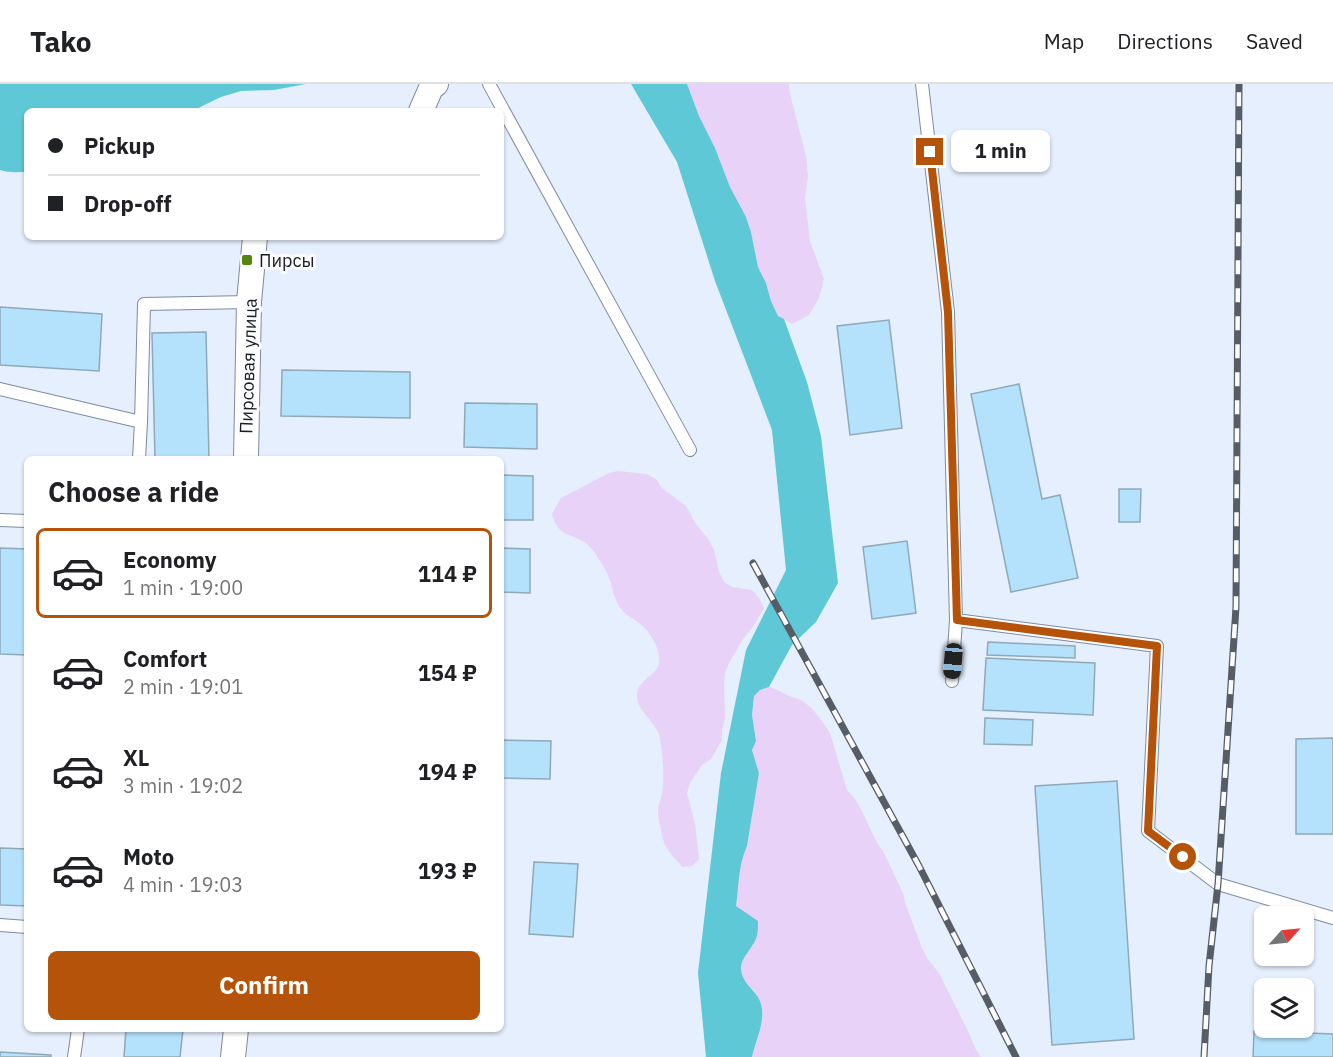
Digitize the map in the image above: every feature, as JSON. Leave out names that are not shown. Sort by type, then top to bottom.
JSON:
[{"type":"street","points":[[422,108],[431,88],[436,84]]},
{"type":"street","name":"Пирсовая улица","points":[[246,456],[249,302],[255,240]]},
{"type":"street","points":[[233,1057],[236,1032]]},
{"type":"lane","points":[[489,84],[502,108]]},
{"type":"lane","points":[[922,84],[948,312],[957,620],[952,681]]},
{"type":"lane","points":[[504,111],[690,450]]},
{"type":"lane","points":[[139,456],[144,304],[249,302]]},
{"type":"lane","points":[[0,389],[141,422]]},
{"type":"lane","points":[[0,520],[24,521]]},
{"type":"lane","points":[[957,620],[1157,646],[1148,831],[1218,884],[1333,918]]},
{"type":"lane","points":[[0,925],[24,927]]},
{"type":"lane","points":[[74,1057],[78,1032]]},
{"type":"shaded area","points":[[687,84],[789,84],[806,156],[808,175],[805,198],[810,241],[824,279],[819,298],[809,315],[792,324],[778,316],[771,301],[758,267],[746,217],[730,187]]},
{"type":"shaded area","points":[[618,471],[647,474],[656,479],[662,488],[686,506],[714,550],[724,582],[732,587],[752,590],[764,608],[740,644],[725,673],[725,719],[722,740],[711,759],[702,765],[690,783],[687,793],[695,824],[699,859],[692,866],[682,867],[664,842],[658,813],[663,778],[660,738],[655,726],[640,706],[637,694],[641,684],[657,668],[659,657],[657,648],[646,630],[621,609],[616,601],[610,579],[591,548],[586,543],[563,532],[552,514],[561,498],[609,473]]},
{"type":"shaded area","points":[[769,687],[806,703],[830,733],[847,790],[858,804],[883,851],[903,893],[922,948],[939,973],[981,1057],[752,1057],[761,1027],[762,1011],[758,997],[745,980],[741,969],[745,956],[757,935],[736,906],[738,876],[747,846],[759,773],[752,750],[756,741],[752,715],[754,696],[760,690]]},
{"type":"water","points":[[0,84],[306,84],[274,90],[241,91],[221,97],[198,108],[24,108],[24,172],[0,170]]},
{"type":"water","points":[[631,84],[687,84],[730,187],[746,217],[758,267],[778,316],[784,319],[807,382],[821,436],[838,583],[816,622],[792,645],[769,687],[760,690],[754,696],[752,715],[756,741],[752,750],[759,773],[747,846],[740,868],[736,906],[758,921],[757,936],[741,965],[745,981],[758,997],[762,1011],[761,1027],[752,1057],[706,1057],[698,973],[721,773],[746,650],[786,570],[772,430],[715,281],[677,162]]},
{"type":"building","points":[[0,307],[102,314],[99,371],[0,365]]},
{"type":"building","points":[[889,320],[902,428],[850,435],[837,326]]},
{"type":"building","points":[[206,332],[209,456],[155,456],[152,333]]},
{"type":"building","points":[[282,370],[410,372],[410,418],[281,416]]},
{"type":"building","points":[[1019,384],[1042,499],[1060,495],[1078,578],[1011,592],[971,394]]},
{"type":"building","points":[[465,403],[537,404],[537,449],[464,447]]},
{"type":"building","points":[[504,475],[533,476],[533,520],[504,520]]},
{"type":"building","points":[[1119,489],[1141,489],[1140,522],[1119,522]]},
{"type":"building","points":[[907,541],[916,613],[872,619],[863,547]]},
{"type":"building","points":[[0,548],[24,549],[24,655],[0,654]]},
{"type":"building","points":[[504,548],[530,549],[530,593],[504,592]]},
{"type":"building","points":[[988,642],[1075,646],[1075,658],[987,655]]},
{"type":"building","points":[[986,658],[1095,663],[1093,715],[983,710]]},
{"type":"building","points":[[985,718],[1033,720],[1032,745],[984,744]]},
{"type":"building","points":[[1333,738],[1333,834],[1296,834],[1296,739]]},
{"type":"building","points":[[504,740],[551,741],[550,779],[504,778]]},
{"type":"building","points":[[1117,781],[1134,1039],[1052,1045],[1035,786]]},
{"type":"building","points":[[0,848],[24,849],[24,906],[0,905]]},
{"type":"building","points":[[534,862],[578,864],[573,937],[529,934]]},
{"type":"building","points":[[1254,1031],[1254,1038],[1314,1038],[1314,1033],[1333,1034],[1333,1057],[1253,1057]]},
{"type":"building","points":[[126,1032],[183,1032],[180,1057],[124,1057]]},
{"type":"building","points":[[0,1052],[51,1055],[51,1057],[0,1057]]},
{"type":"railway","points":[[1204,1057],[1236,607],[1239,84]]},
{"type":"railway","points":[[753,563],[919,866],[1016,1057]]},
{"type":"place","name":"Пирсы","points":[[247,260]]},
{"type":"route","points":[[930,152],[948,312],[957,620],[1157,646],[1148,831],[1183,857]]}]
